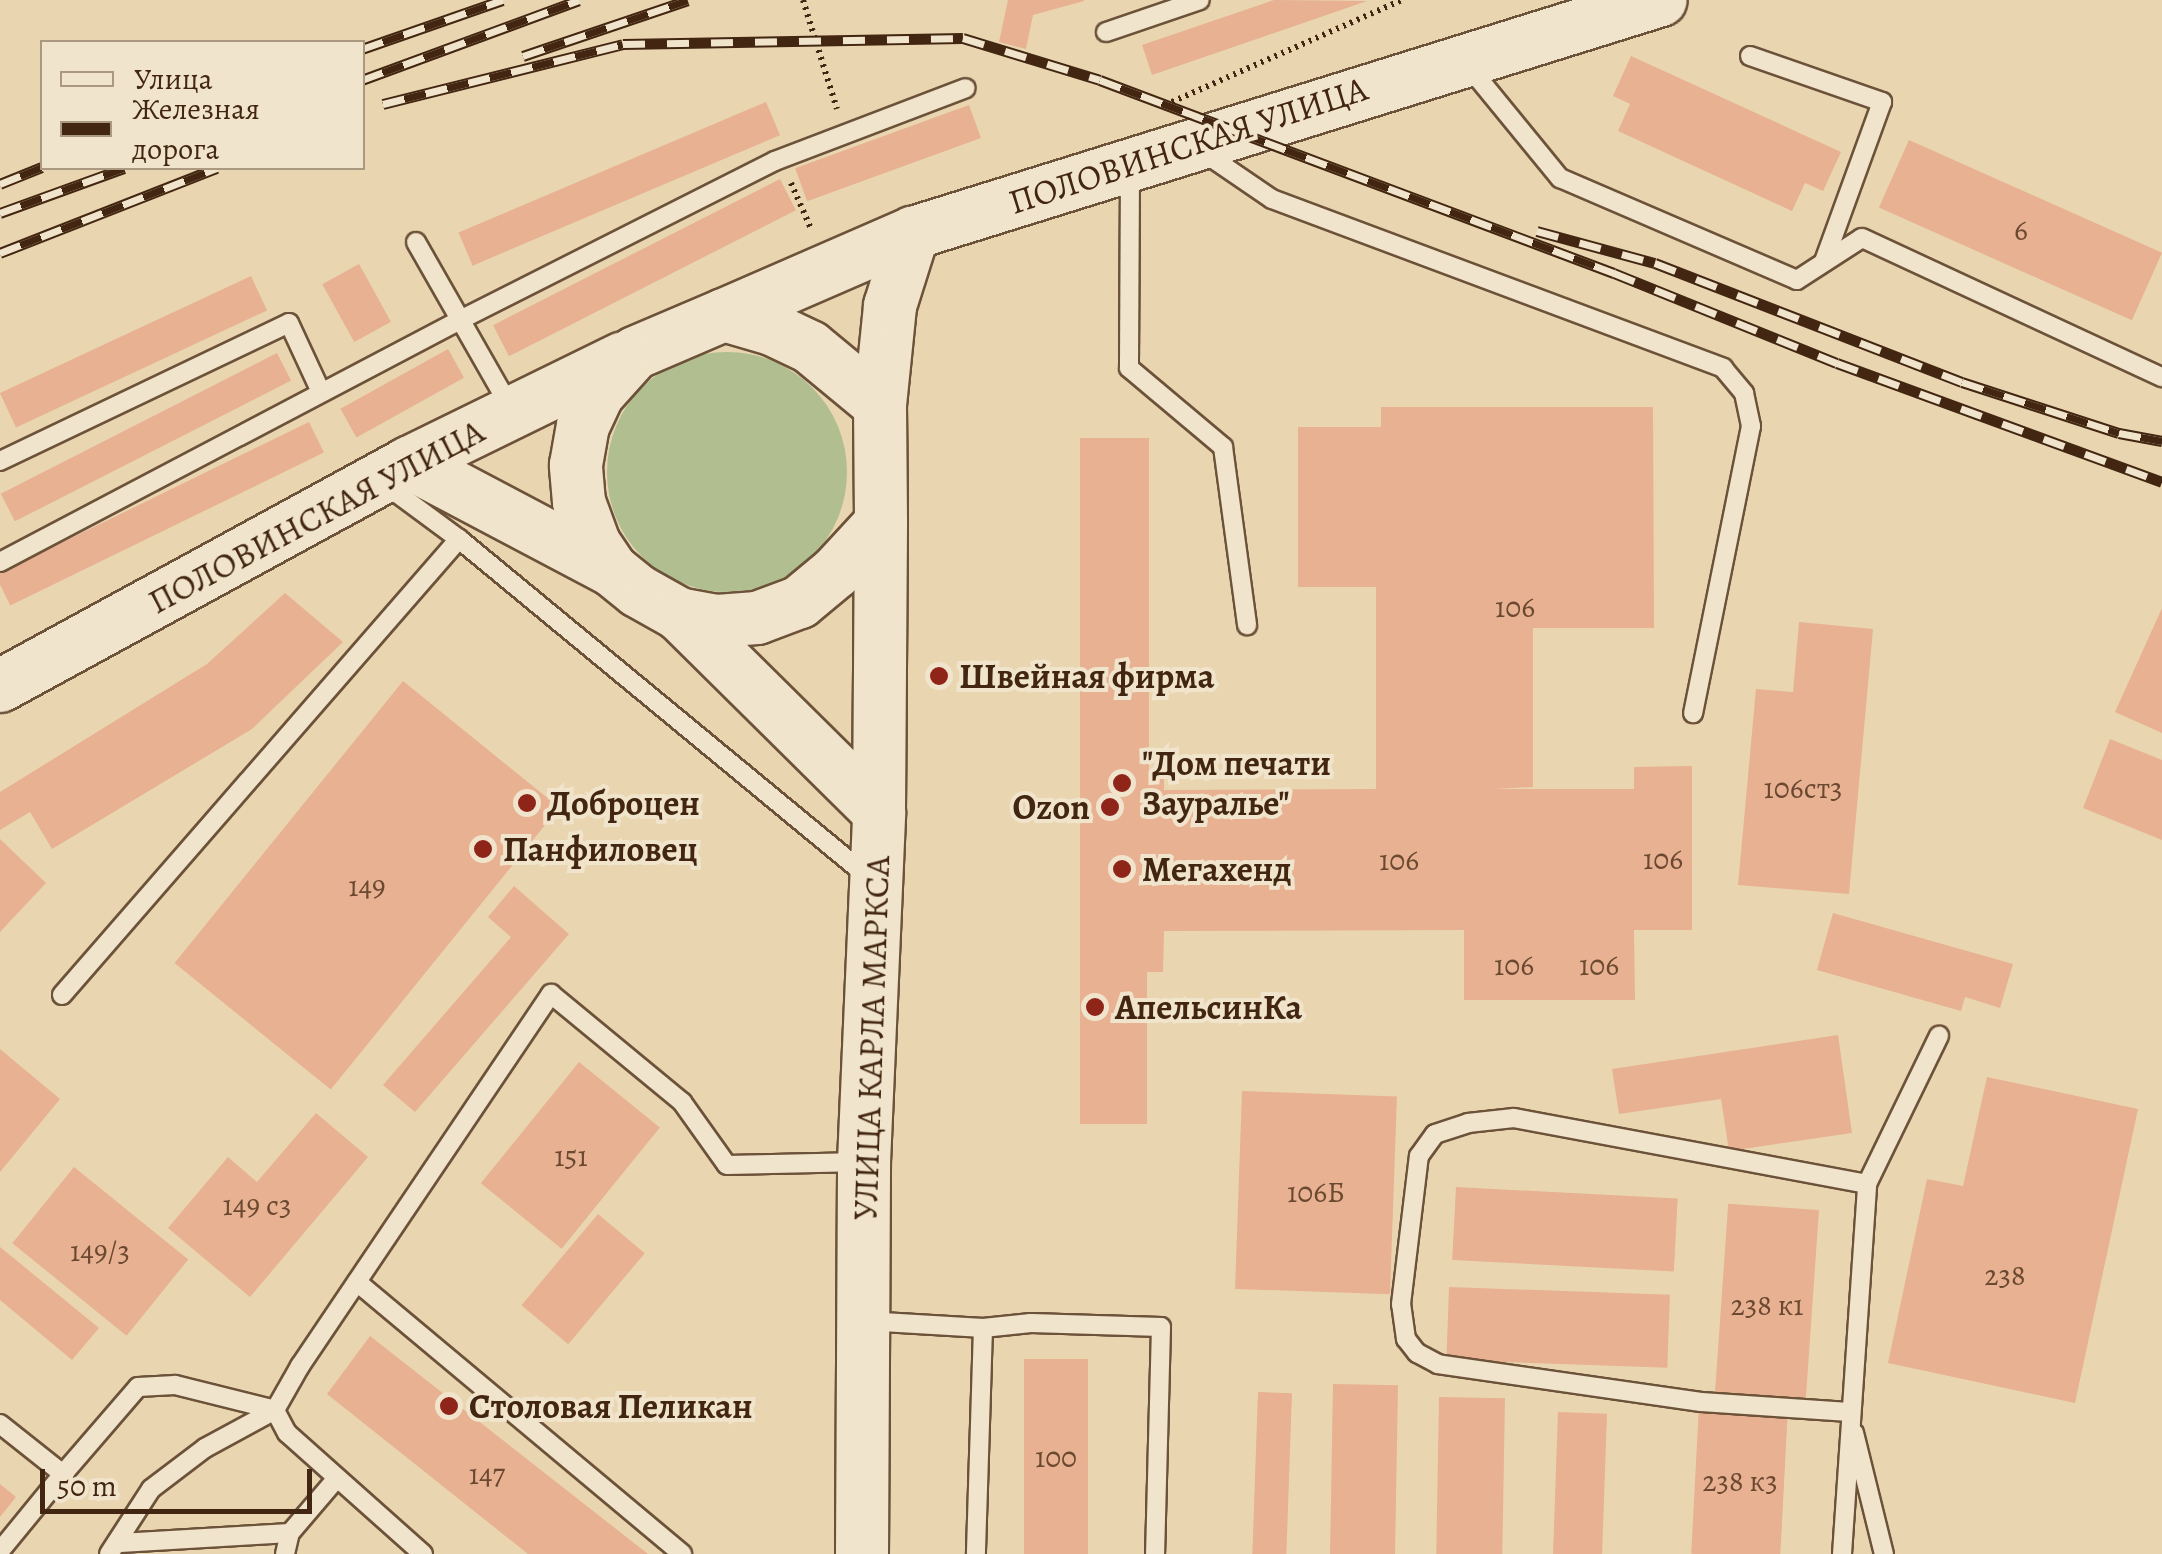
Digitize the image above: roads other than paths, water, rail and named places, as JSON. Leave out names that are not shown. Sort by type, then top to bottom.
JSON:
[{"type":"main road","name":"ПОЛОВИНСКАЯ УЛИЦА","points":[[724,315],[913,233],[1461,58],[1661,0]]},
{"type":"main road","points":[[678,614],[717,621],[757,618],[800,602],[836,572],[881,522],[880,405],[890,306],[913,233]]},
{"type":"main road","points":[[612,570],[594,543],[579,502],[576,465],[583,426],[598,394],[634,353],[724,315],[772,328],[810,346],[880,405]]},
{"type":"main road","name":"ПОЛОВИНСКАЯ УЛИЦА","points":[[0,686],[393,471],[634,353]]},
{"type":"main road","points":[[393,471],[612,570],[638,591],[678,614],[879,812]]},
{"type":"main road","name":"УЛИЦА КАРЛА МАРКСА","points":[[862,1554],[864,1162],[873,881],[879,812],[881,522]]},
{"type":"lane","points":[[1106,32],[1200,0]]},
{"type":"lane","points":[[1750,56],[1882,102],[1824,262]]},
{"type":"lane","points":[[1461,58],[1560,178],[1796,280],[1862,238],[2162,377]]},
{"type":"lane","points":[[0,562],[462,319],[781,159],[966,88]]},
{"type":"lane","points":[[1190,144],[1272,199],[1723,368],[1744,394],[1751,426],[1693,713]]},
{"type":"lane","points":[[1130,162],[1128,368],[1223,447],[1247,625]]},
{"type":"lane","points":[[416,242],[513,412]]},
{"type":"lane","points":[[0,462],[288,324],[321,392]]},
{"type":"lane","points":[[393,471],[459,539],[873,881]]},
{"type":"lane","points":[[62,995],[459,539]]},
{"type":"lane","points":[[115,1548],[151,1489],[205,1448],[275,1410],[551,994],[682,1102],[727,1164],[864,1162]]},
{"type":"lane","points":[[1842,1554],[1867,1184],[1939,1036]]},
{"type":"lane","points":[[1849,1412],[1701,1402],[1438,1364],[1418,1353],[1406,1339],[1401,1304],[1419,1156],[1435,1134],[1468,1123],[1514,1118],[1867,1184]]},
{"type":"lane","points":[[357,1282],[682,1554]]},
{"type":"lane","points":[[866,1322],[983,1328],[1031,1323],[1161,1328],[1155,1554]]},
{"type":"lane","points":[[976,1554],[983,1328]]},
{"type":"lane","points":[[0,1551],[138,1387],[176,1385],[275,1410],[287,1433],[424,1554]]},
{"type":"lane","points":[[1849,1412],[1884,1554]]},
{"type":"lane","points":[[0,1424],[63,1474]]},
{"type":"lane","points":[[285,1554],[290,1533],[336,1478]]},
{"type":"lane","points":[[115,1548],[290,1533]]},
{"type":"railway","points":[[365,48],[503,0]]},
{"type":"railway","points":[[365,79],[579,0]]},
{"type":"railway","points":[[523,56],[688,0]]},
{"type":"railway","points":[[383,104],[623,44],[963,38],[1100,80],[1614,273],[1837,363],[2162,482]]},
{"type":"railway","points":[[0,184],[40,168]]},
{"type":"railway","points":[[0,213],[118,170]]},
{"type":"railway","points":[[0,253],[212,170]]},
{"type":"railway","points":[[1537,231],[1655,263],[1962,382],[2119,433],[2162,441]]},
{"type":"place","name":"Швейная фирма","points":[[939,676]]},
{"type":"place","name":"\"Дом печати Зауралье\"","points":[[1122,783]]},
{"type":"place","name":"Доброцен","points":[[527,803]]},
{"type":"place","name":"Ozon","points":[[1110,807]]},
{"type":"place","name":"Панфиловец","points":[[483,849]]},
{"type":"place","name":"Мегахенд","points":[[1122,869]]},
{"type":"place","name":"АпельсинКа","points":[[1095,1007]]},
{"type":"place","name":"Столовая Пеликан","points":[[449,1406]]}]
